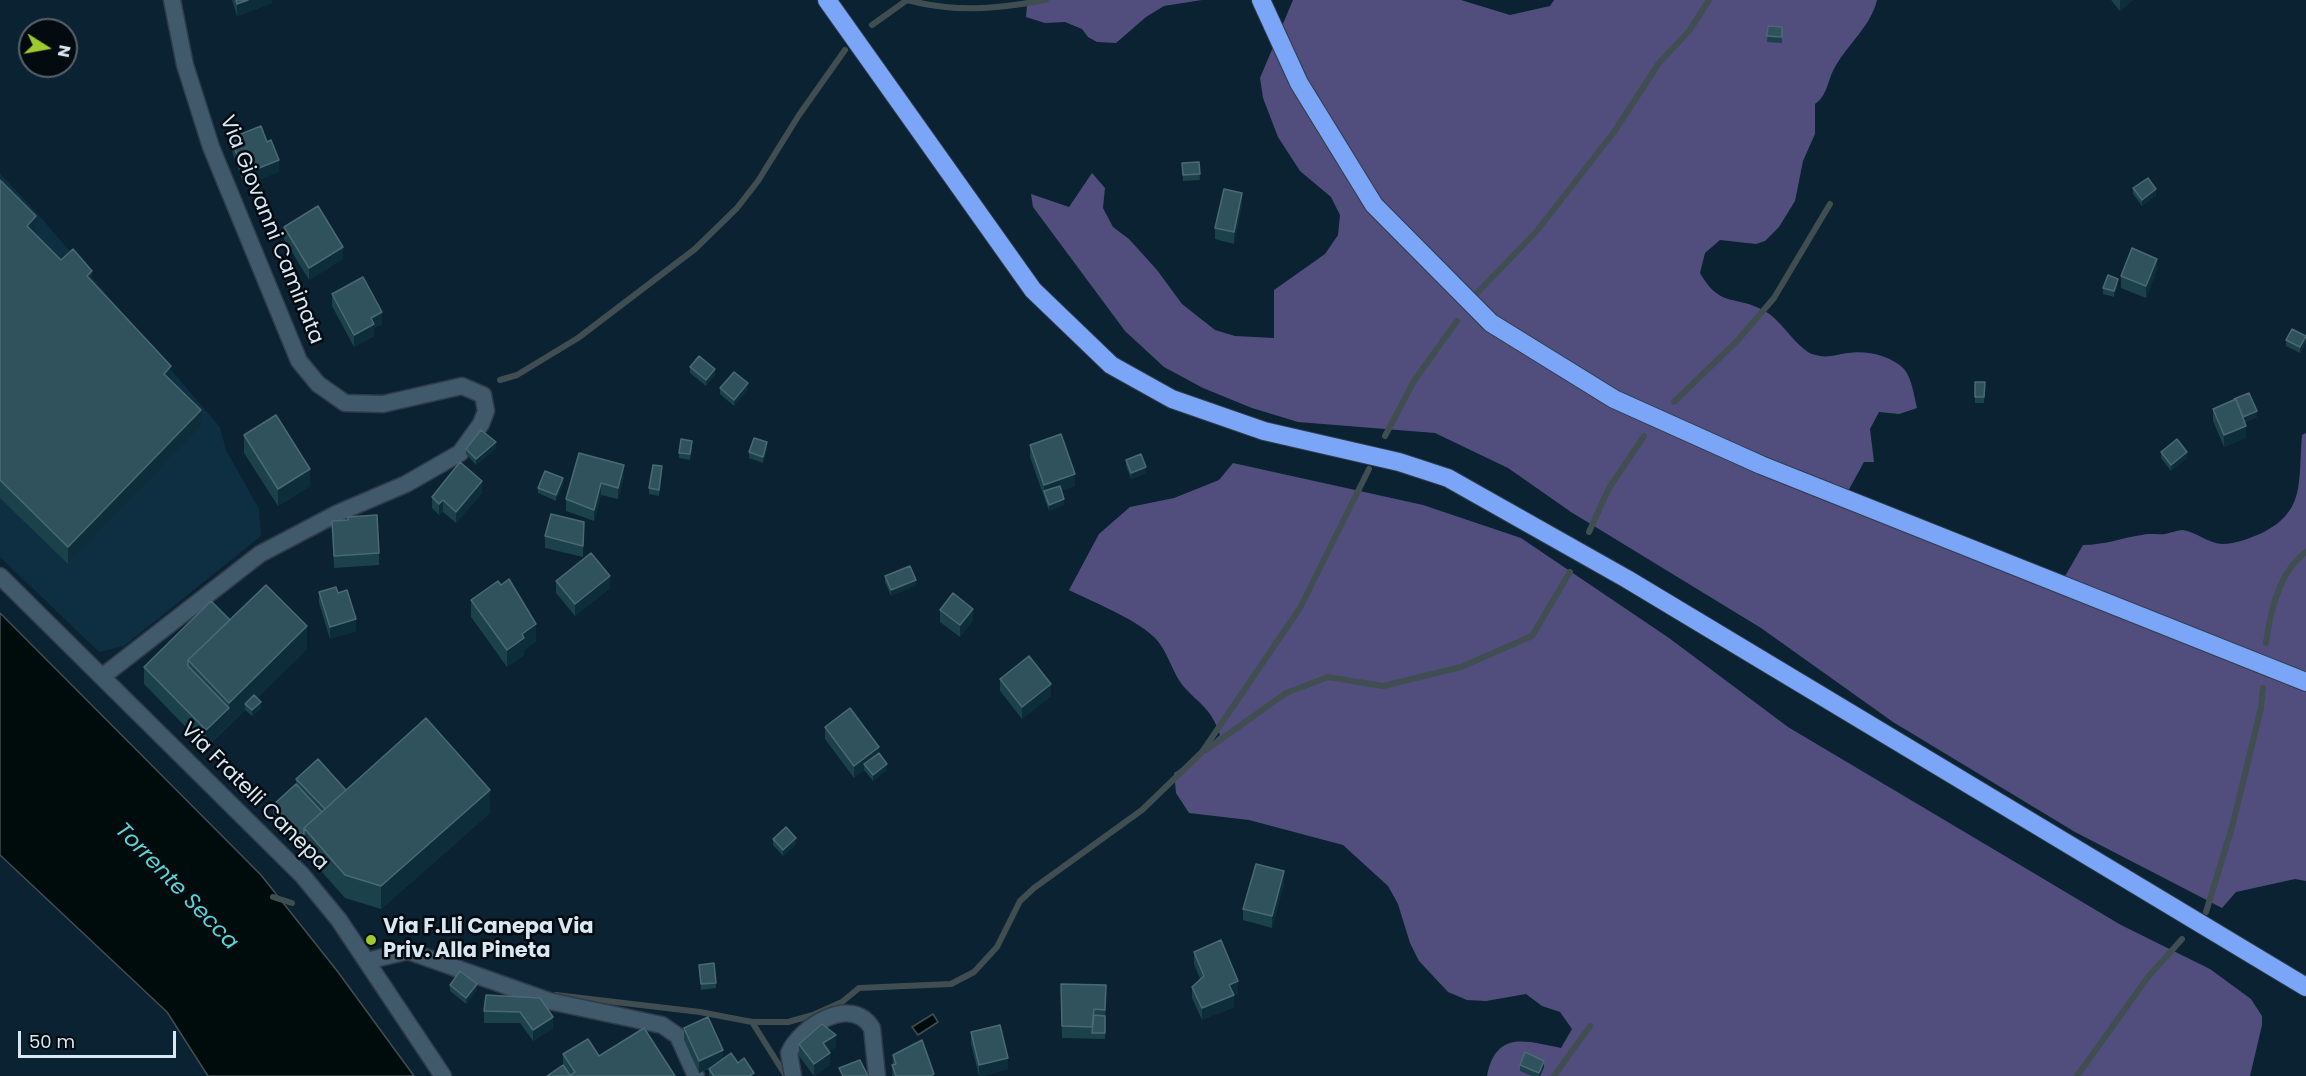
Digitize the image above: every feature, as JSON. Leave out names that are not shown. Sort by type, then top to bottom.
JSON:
[{"type":"highway","points":[[827,0],[1032,290],[1111,365],[1172,399],[1264,431],[1399,462],[1448,478],[1627,579],[2306,987]]},
{"type":"highway","points":[[1261,0],[1299,83],[1374,205],[1491,323],[1614,399],[1761,465],[2306,682]]},
{"type":"street","name":"Via Giovanni Caminata","points":[[103,676],[260,554],[338,513],[405,484],[460,453],[482,424],[486,411],[483,395],[462,386],[383,404],[345,403],[318,384],[299,361],[211,147],[185,65],[172,0]]},
{"type":"street","name":"Via Fratelli Canepa","points":[[0,576],[302,874],[339,920],[443,1076]]},
{"type":"street","points":[[367,961],[408,951],[549,1001],[662,1025],[678,1036],[696,1076]]},
{"type":"street","points":[[793,1076],[789,1053],[793,1043],[802,1033],[834,1015],[843,1014],[852,1014],[869,1023],[872,1028],[874,1066],[877,1076]]},
{"type":"shaded area","points":[[1034,0],[1202,0],[1164,6],[1146,17],[1116,43],[1097,42],[1088,37],[1082,29],[1065,22],[1045,23],[1026,17],[1027,6]]},
{"type":"shaded area","points":[[1293,0],[1461,0],[1510,15],[1550,6],[1554,0],[1877,0],[1870,18],[1840,59],[1832,72],[1825,92],[1815,104],[1815,134],[1803,161],[1795,201],[1779,227],[1765,241],[1756,244],[1720,240],[1705,253],[1700,273],[1715,292],[1729,299],[1754,306],[1771,315],[1806,351],[1812,354],[1826,356],[1855,352],[1870,353],[1892,360],[1907,373],[1917,408],[1899,414],[1879,412],[1870,429],[1874,462],[1864,462],[1847,493],[1847,509],[2057,590],[2083,545],[2183,530],[2212,542],[2227,544],[2262,533],[2286,515],[2293,505],[2299,481],[2302,435],[2306,433],[2306,881],[2295,879],[2236,892],[2222,908],[2075,832],[1893,722],[1761,628],[1571,512],[1508,468],[1435,433],[1298,422],[1252,408],[1203,388],[1164,367],[1125,331],[1033,207],[1031,194],[1069,207],[1092,173],[1105,188],[1103,208],[1113,227],[1129,239],[1157,270],[1182,304],[1215,330],[1235,336],[1274,338],[1274,290],[1325,254],[1338,235],[1340,215],[1331,197],[1300,171],[1278,137],[1263,98],[1260,78]]},
{"type":"shaded area","points":[[0,173],[44,221],[220,427],[226,450],[259,509],[261,536],[124,646],[99,652],[0,557]]},
{"type":"shaded area","points":[[1233,463],[1423,505],[1521,538],[1669,638],[1788,727],[2121,925],[2210,969],[2251,999],[2262,1016],[2262,1025],[2250,1076],[1487,1076],[1491,1061],[1497,1051],[1505,1045],[1525,1042],[1561,1048],[1572,1029],[1560,1012],[1542,1006],[1526,994],[1486,1001],[1467,1000],[1448,992],[1419,961],[1410,943],[1398,904],[1388,886],[1343,845],[1249,820],[1189,813],[1176,793],[1174,773],[1190,763],[1220,735],[1214,720],[1180,682],[1154,637],[1125,617],[1069,590],[1099,534],[1130,507],[1174,498],[1219,480]]},
{"type":"water","name":"Torrente Secca","points":[[0,613],[261,875],[338,972],[414,1076],[208,1076],[167,1012],[0,855]]},
{"type":"water","points":[[933,1014],[938,1022],[918,1035],[912,1027]]},
{"type":"building","points":[[236,0],[248,0],[237,4]]},
{"type":"building","points":[[1768,26],[1782,27],[1782,37],[1767,36]]},
{"type":"building","points":[[261,126],[267,142],[271,140],[279,160],[244,174],[231,138]]},
{"type":"building","points":[[1199,162],[1200,174],[1183,175],[1182,163]]},
{"type":"building","points":[[2148,178],[2156,189],[2142,200],[2133,188]]},
{"type":"building","points":[[0,180],[36,216],[27,226],[61,260],[73,249],[92,271],[87,276],[171,366],[164,374],[201,410],[68,547],[0,480]]},
{"type":"building","points":[[1224,189],[1242,193],[1234,232],[1215,228]]},
{"type":"building","points":[[318,206],[343,247],[309,268],[284,227]]},
{"type":"building","points":[[2132,248],[2157,259],[2146,286],[2121,276]]},
{"type":"building","points":[[2108,275],[2118,279],[2114,291],[2103,288]]},
{"type":"building","points":[[363,277],[382,312],[371,318],[374,324],[354,335],[332,294]]},
{"type":"building","points":[[2292,329],[2306,336],[2300,347],[2286,340]]},
{"type":"building","points":[[699,356],[715,369],[706,380],[690,367]]},
{"type":"building","points":[[734,372],[748,383],[734,400],[720,388]]},
{"type":"building","points":[[1975,382],[1985,382],[1984,397],[1975,397]]},
{"type":"building","points":[[2249,393],[2257,411],[2243,417],[2234,399]]},
{"type":"building","points":[[2236,399],[2246,426],[2224,435],[2213,409]]},
{"type":"building","points":[[276,415],[310,469],[278,489],[244,435]]},
{"type":"building","points":[[481,430],[496,442],[476,459],[466,449]]},
{"type":"building","points":[[1061,434],[1075,474],[1044,485],[1030,445]]},
{"type":"building","points":[[754,438],[767,442],[763,457],[749,452]]},
{"type":"building","points":[[681,439],[692,441],[690,454],[679,453]]},
{"type":"building","points":[[2177,439],[2187,452],[2171,465],[2161,452]]},
{"type":"building","points":[[579,453],[624,465],[618,488],[601,483],[594,510],[566,499]]},
{"type":"building","points":[[1141,454],[1146,467],[1131,473],[1126,460]]},
{"type":"building","points":[[460,462],[482,481],[456,512],[443,500],[439,504],[432,497]]},
{"type":"building","points":[[653,465],[662,466],[659,490],[649,488]]},
{"type":"building","points":[[545,471],[563,478],[556,495],[538,488]]},
{"type":"building","points":[[1060,486],[1064,499],[1049,505],[1044,491]]},
{"type":"building","points":[[551,514],[584,522],[583,546],[545,536]]},
{"type":"building","points":[[377,515],[379,553],[334,556],[332,521],[348,520],[348,517]]},
{"type":"building","points":[[591,553],[610,576],[575,604],[556,581]]},
{"type":"building","points":[[910,566],[916,580],[891,590],[885,576]]},
{"type":"building","points":[[509,579],[536,624],[522,634],[524,638],[507,650],[471,600],[498,581],[501,585]]},
{"type":"building","points":[[266,585],[307,626],[229,703],[188,660]]},
{"type":"building","points":[[336,587],[338,593],[347,590],[356,619],[330,627],[319,592]]},
{"type":"building","points":[[953,593],[973,609],[960,625],[940,610]]},
{"type":"building","points":[[211,601],[230,620],[188,660],[188,666],[229,708],[206,730],[144,667]]},
{"type":"building","points":[[1029,656],[1051,684],[1022,707],[1000,679]]},
{"type":"building","points":[[254,695],[261,702],[252,710],[245,704]]},
{"type":"building","points":[[850,708],[879,747],[854,766],[825,727]]},
{"type":"building","points":[[426,718],[490,790],[381,886],[345,875],[304,828]]},
{"type":"building","points":[[879,753],[887,764],[873,775],[864,764]]},
{"type":"building","points":[[318,759],[346,790],[325,809],[296,779]]},
{"type":"building","points":[[296,784],[322,812],[304,828],[304,839],[273,805]]},
{"type":"building","points":[[786,827],[796,838],[783,850],[773,839]]},
{"type":"building","points":[[1256,864],[1284,871],[1272,916],[1243,909]]},
{"type":"building","points":[[1221,940],[1238,981],[1229,985],[1234,995],[1202,1008],[1192,987],[1204,976],[1194,952]]},
{"type":"building","points":[[714,963],[716,983],[701,984],[699,965]]},
{"type":"building","points":[[460,971],[477,984],[466,998],[450,985]]},
{"type":"building","points":[[1061,984],[1106,985],[1105,1010],[1094,1009],[1092,1027],[1062,1026]]},
{"type":"building","points":[[486,995],[540,998],[553,1017],[533,1030],[520,1012],[484,1011]]},
{"type":"building","points":[[1094,1015],[1105,1016],[1105,1033],[1092,1033]]},
{"type":"building","points":[[708,1017],[723,1050],[699,1061],[684,1028]]},
{"type":"building","points":[[822,1024],[836,1035],[823,1043],[830,1053],[814,1064],[799,1044]]},
{"type":"building","points":[[1000,1025],[1008,1058],[979,1065],[971,1032]]},
{"type":"building","points":[[644,1028],[675,1076],[569,1076],[575,1072],[563,1054],[588,1039],[599,1056]]},
{"type":"building","points":[[922,1040],[934,1074],[896,1076],[892,1065],[896,1064],[893,1055]]},
{"type":"building","points":[[1525,1052],[1544,1061],[1539,1073],[1520,1065]]},
{"type":"building","points":[[731,1053],[738,1063],[744,1058],[754,1073],[749,1076],[714,1076],[709,1069]]},
{"type":"building","points":[[860,1060],[868,1076],[843,1076],[839,1068]]},
{"type":"building","points":[[563,1065],[569,1076],[547,1076]]},
{"type":"waterway","points":[[907,0],[960,8],[1010,6],[1046,0]]},
{"type":"waterway","points":[[872,25],[907,0]]},
{"type":"waterway","points":[[1476,294],[1536,232],[1614,132],[1659,63],[1689,31],[1709,0]]},
{"type":"waterway","points":[[500,380],[517,375],[578,338],[695,249],[737,208],[758,181],[799,115],[845,50]]},
{"type":"waterway","points":[[1674,402],[1737,341],[1774,298],[1830,204]]},
{"type":"waterway","points":[[1385,436],[1414,381],[1457,321]]},
{"type":"waterway","points":[[1589,532],[1609,488],[1644,436]]},
{"type":"waterway","points":[[556,995],[700,1012],[752,1022],[788,1022],[813,1015],[842,1002],[859,988],[951,984],[974,972],[997,947],[1020,901],[1034,888],[1142,810],[1202,752],[1300,608],[1369,469]]},
{"type":"waterway","points":[[2266,643],[2270,618],[2283,581],[2289,570],[2306,552]]},
{"type":"waterway","points":[[1206,750],[1286,693],[1328,677],[1383,686],[1461,667],[1532,636],[1570,572]]},
{"type":"waterway","points":[[2206,912],[2232,827],[2261,708],[2263,688]]},
{"type":"waterway","points":[[273,897],[292,903]]},
{"type":"waterway","points":[[2077,1076],[2148,977],[2182,939]]},
{"type":"waterway","points":[[752,1022],[786,1076]]},
{"type":"waterway","points":[[1554,1076],[1590,1026]]},
{"type":"place","name":"Via F.Lli Canepa Via Priv. Alla Pineta","points":[[371,940]]}]
